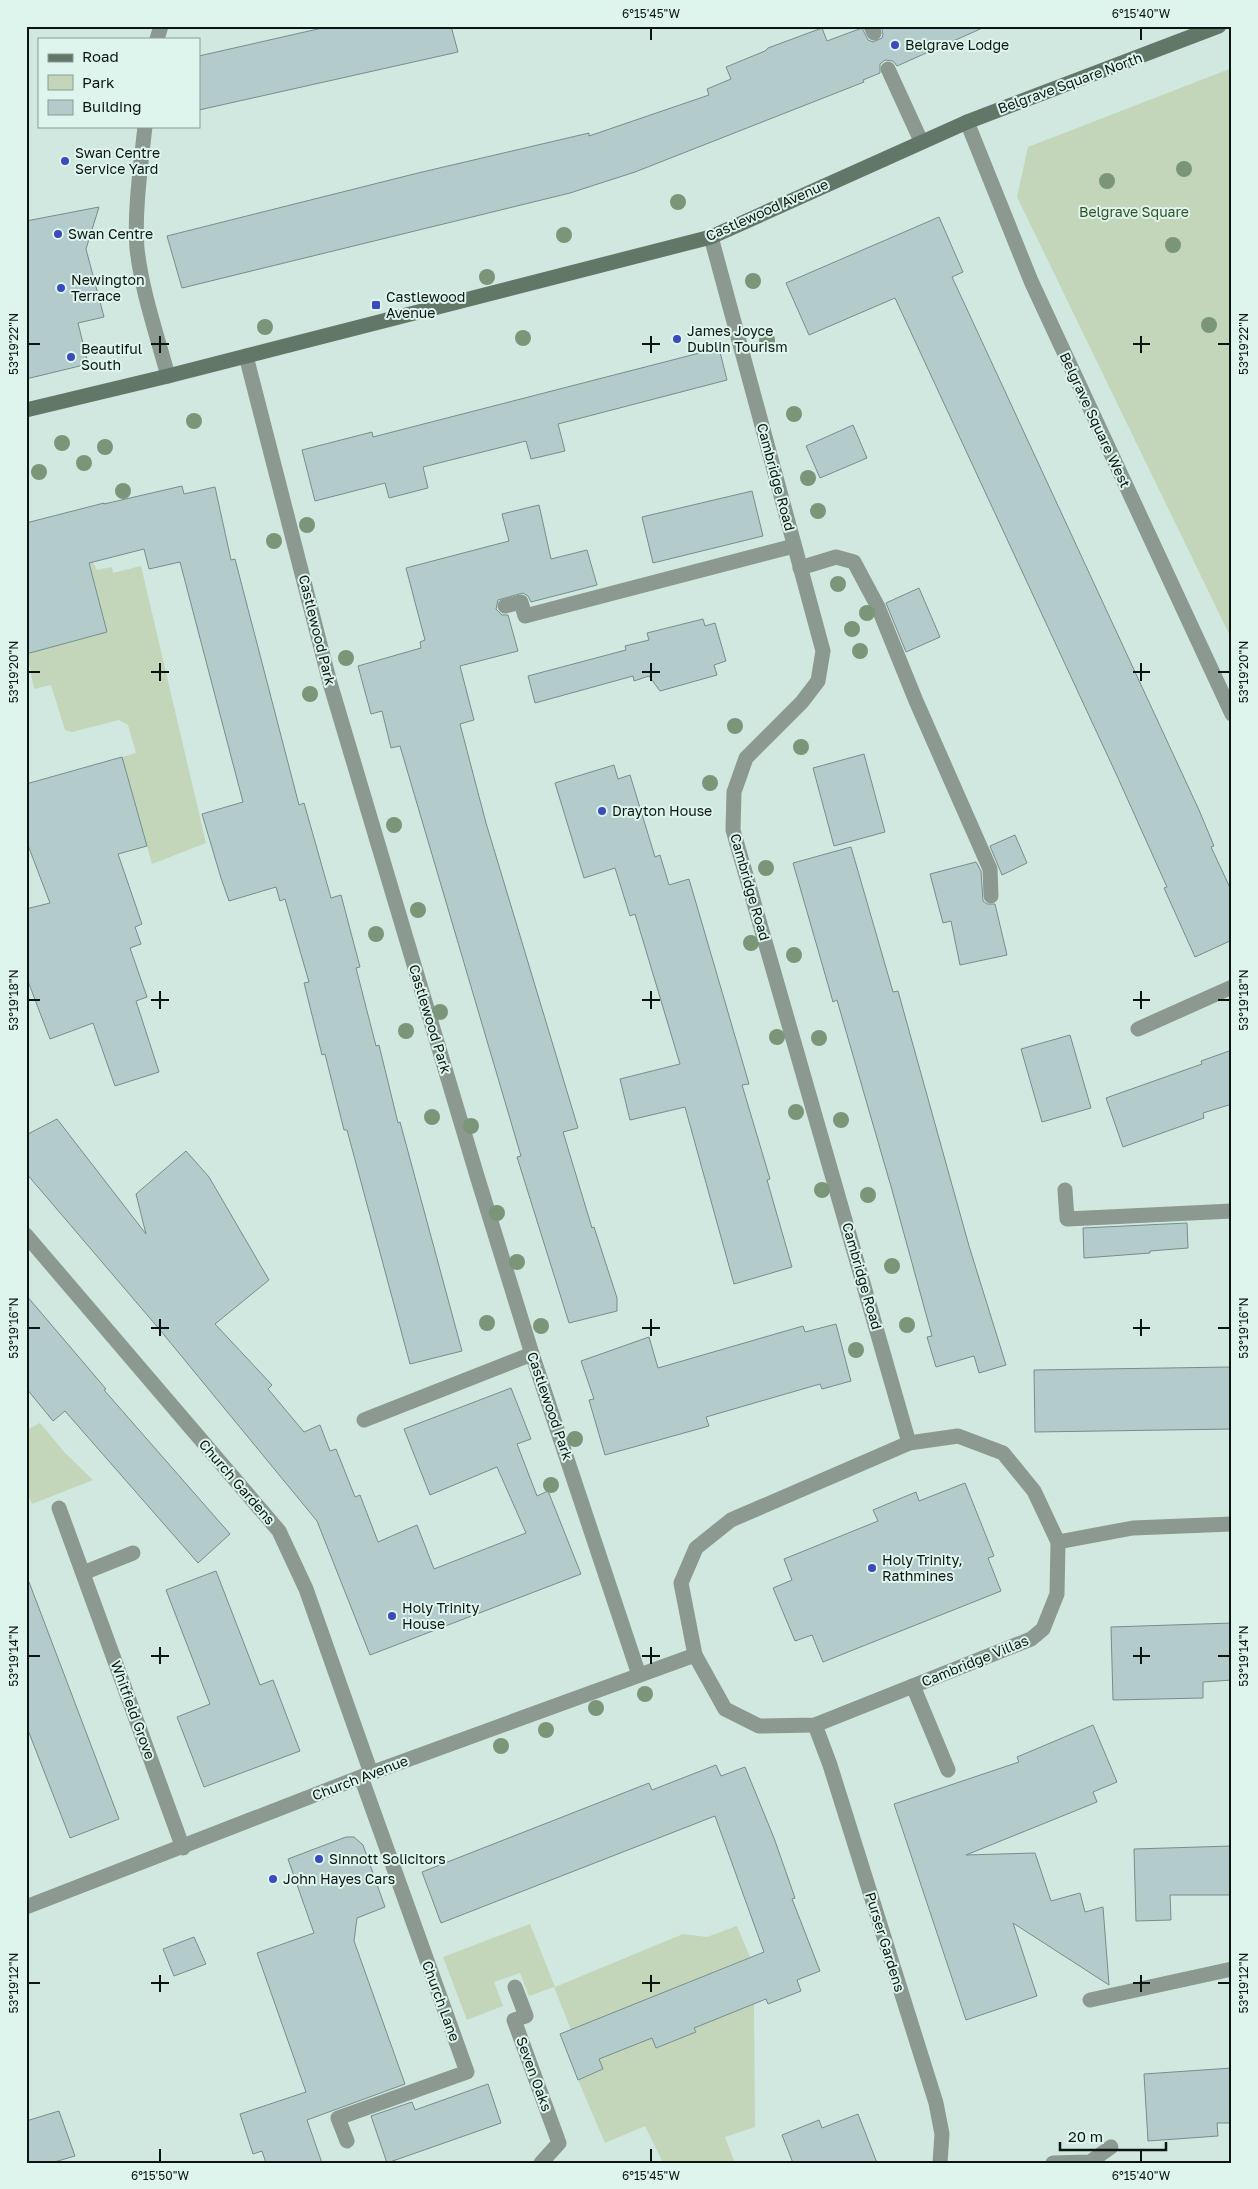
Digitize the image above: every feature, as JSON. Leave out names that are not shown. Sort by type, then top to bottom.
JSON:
[{"type":"street","points":[[157,38],[161,26]]},
{"type":"street","name":"Belgrave Square North","points":[[921,141],[1219,26]]},
{"type":"street","points":[[888,69],[921,141]]},
{"type":"street","name":"Belgrave Square West","points":[[967,122],[1031,280],[1232,714]]},
{"type":"street","points":[[145,128],[138,210],[138,249],[145,291],[168,376]]},
{"type":"street","name":"Castlewood Avenue","points":[[26,410],[168,376],[711,237],[921,141]]},
{"type":"street","name":"Cambridge Road","points":[[711,237],[823,651],[818,681],[802,702],[746,758],[734,792],[733,830],[909,1444]]},
{"type":"street","name":"Castlewood Park","points":[[246,356],[330,683],[474,1167],[532,1354],[639,1675]]},
{"type":"street","points":[[504,606],[521,602],[525,616],[794,546]]},
{"type":"street","points":[[800,568],[836,557],[854,562],[878,607],[916,701],[990,869],[991,896]]},
{"type":"street","points":[[1138,1029],[1232,986]]},
{"type":"street","points":[[1065,1190],[1067,1219],[1232,1211]]},
{"type":"street","name":"Church Gardens","points":[[26,1235],[279,1531],[306,1589],[366,1775]]},
{"type":"street","points":[[364,1420],[532,1354]]},
{"type":"street","name":"Cambridge Villas","points":[[958,1436],[1003,1454],[1034,1491],[1058,1542],[1057,1594],[1043,1629],[1031,1639],[815,1725],[759,1726],[725,1709],[695,1655],[681,1583],[696,1548],[731,1520],[909,1444],[958,1436]]},
{"type":"street","name":"Whitfield Grove","points":[[59,1508],[183,1848]]},
{"type":"street","points":[[1058,1542],[1133,1528],[1232,1524]]},
{"type":"street","points":[[83,1573],[133,1553]]},
{"type":"street","name":"Church Avenue","points":[[26,1907],[183,1848],[366,1775],[695,1655]]},
{"type":"street","points":[[913,1686],[948,1770]]},
{"type":"street","name":"Purser Gardens","points":[[815,1725],[833,1774],[936,2102],[942,2134],[940,2163]]},
{"type":"street","name":"Church Lane","points":[[347,2142],[338,2118],[467,2072],[366,1775]]},
{"type":"street","points":[[1090,2000],[1232,1969]]},
{"type":"street","name":"Seven Oaks","points":[[515,1988],[526,2016],[514,2020],[559,2143],[541,2163]]},
{"type":"street","points":[[1053,2163],[1090,2162],[1111,2147]]},
{"type":"green space","name":"Belgrave Square","points":[[1232,68],[1232,640],[1017,197],[1028,147]]},
{"type":"green space","points":[[93,562],[97,570],[112,567],[113,573],[141,566],[206,843],[152,864],[122,757],[136,753],[128,725],[119,720],[72,732],[65,730],[51,685],[34,689],[27,654],[107,632],[89,563]]},
{"type":"green space","points":[[40,1423],[65,1453],[93,1480],[32,1504],[26,1492],[26,1430]]},
{"type":"green space","points":[[530,1924],[555,1987],[683,1934],[707,1937],[737,1926],[750,1957],[571,2030],[554,1987],[529,1996],[520,1973],[494,1982],[503,2006],[467,2020],[443,1957]]},
{"type":"green space","points":[[754,2003],[755,2127],[725,2137],[735,2163],[663,2163],[645,2126],[605,2143],[578,2080],[603,2070],[599,2059],[652,2038],[657,2048],[696,2032],[692,2022]]},
{"type":"building","points":[[331,26],[451,26],[458,52],[200,110],[200,56]]},
{"type":"building","points":[[881,26],[987,26],[897,66],[893,61],[885,60],[880,64],[880,73],[863,80],[864,82],[635,172],[570,193],[182,288],[167,236],[418,173],[589,133],[589,136],[709,95],[707,89],[731,79],[726,67],[768,48],[822,28],[827,41],[862,28],[868,40],[873,42],[882,38]]},
{"type":"building","points":[[99,207],[86,249],[104,317],[78,323],[88,364],[26,379],[26,221]]},
{"type":"building","points":[[939,217],[963,272],[952,277],[1199,810],[1214,846],[1211,847],[1232,892],[1232,940],[1195,957],[1164,888],[1167,887],[1118,778],[895,298],[809,335],[786,283]]},
{"type":"building","points":[[719,348],[727,380],[558,424],[565,451],[531,459],[526,441],[423,467],[428,488],[389,498],[385,483],[315,501],[302,450],[372,432],[373,437]]},
{"type":"building","points":[[853,425],[867,458],[820,478],[806,446]]},
{"type":"building","points":[[182,486],[184,494],[215,487],[231,560],[235,559],[299,805],[304,803],[331,898],[341,895],[360,967],[356,968],[376,1046],[379,1045],[398,1123],[400,1122],[462,1351],[410,1364],[347,1130],[344,1130],[325,1054],[322,1055],[304,983],[309,982],[285,899],[280,901],[276,887],[229,901],[202,814],[243,802],[180,562],[149,569],[144,549],[89,563],[107,632],[26,654],[26,523]]},
{"type":"building","points":[[752,491],[763,536],[653,563],[642,517]]},
{"type":"building","points":[[539,505],[551,559],[587,550],[597,585],[531,602],[528,596],[523,593],[498,600],[496,609],[502,615],[508,615],[518,651],[460,666],[474,720],[460,724],[486,823],[578,1128],[563,1132],[592,1228],[594,1227],[617,1298],[617,1311],[569,1323],[517,1157],[521,1156],[400,746],[391,748],[382,711],[371,714],[358,666],[421,648],[420,642],[425,640],[406,568],[509,541],[502,514]]},
{"type":"building","points":[[919,588],[940,637],[906,652],[886,603]]},
{"type":"building","points":[[703,619],[705,626],[715,623],[726,661],[714,665],[717,675],[660,691],[649,676],[634,681],[633,676],[535,703],[528,676],[626,650],[625,646],[649,640],[647,633]]},
{"type":"building","points":[[864,754],[885,832],[834,846],[813,768]]},
{"type":"building","points":[[122,757],[147,846],[118,854],[142,924],[135,927],[141,944],[130,948],[147,997],[136,1001],[159,1072],[115,1086],[93,1023],[50,1039],[26,976],[26,909],[50,903],[26,840],[26,784]]},
{"type":"building","points":[[614,765],[618,779],[630,775],[655,857],[660,855],[669,885],[689,879],[749,1084],[742,1085],[770,1179],[767,1180],[792,1267],[734,1284],[685,1107],[630,1120],[620,1079],[680,1064],[635,914],[630,916],[615,868],[584,878],[555,783]]},
{"type":"building","points":[[1015,835],[1027,863],[1002,875],[990,846]]},
{"type":"building","points":[[851,847],[893,992],[898,991],[969,1246],[1006,1365],[979,1373],[974,1356],[936,1367],[927,1337],[932,1336],[892,1190],[837,1000],[833,1002],[793,863]]},
{"type":"building","points":[[976,862],[981,871],[983,901],[987,904],[995,904],[1007,955],[960,965],[951,921],[943,923],[930,874]]},
{"type":"building","points":[[1070,1035],[1091,1108],[1042,1122],[1021,1049]]},
{"type":"building","points":[[1232,1050],[1232,1104],[1203,1113],[1204,1118],[1123,1147],[1106,1098],[1202,1064],[1201,1061]]},
{"type":"building","points":[[57,1119],[146,1234],[136,1194],[186,1151],[209,1177],[269,1280],[215,1324],[272,1385],[268,1389],[304,1432],[320,1425],[330,1451],[336,1449],[355,1497],[360,1495],[378,1542],[417,1525],[434,1569],[526,1533],[497,1467],[430,1495],[404,1429],[511,1388],[531,1439],[517,1444],[537,1496],[548,1491],[581,1574],[370,1655],[317,1521],[160,1330],[26,1173],[26,1135]]},
{"type":"building","points":[[1187,1223],[1188,1248],[1084,1258],[1083,1228]]},
{"type":"building","points":[[26,1295],[106,1389],[104,1390],[230,1534],[198,1563],[65,1411],[53,1421],[26,1388]]},
{"type":"building","points":[[836,1324],[851,1381],[822,1389],[820,1384],[706,1417],[709,1426],[605,1455],[589,1400],[594,1399],[581,1361],[649,1337],[658,1368],[803,1326],[805,1332]]},
{"type":"building","points":[[1232,1367],[1232,1429],[1035,1432],[1034,1370]]},
{"type":"building","name":"Holy Trinity, Rathmines","points":[[965,1483],[994,1556],[988,1558],[1001,1591],[823,1662],[812,1635],[795,1641],[773,1588],[792,1580],[784,1559],[878,1521],[873,1510],[916,1492],[919,1501]]},
{"type":"building","points":[[216,1571],[260,1685],[273,1680],[300,1751],[204,1787],[177,1717],[210,1704],[166,1590]]},
{"type":"building","points":[[29,1582],[119,1819],[70,1838],[26,1725],[26,1583]]},
{"type":"building","points":[[1232,1623],[1232,1680],[1203,1682],[1203,1698],[1113,1700],[1111,1627]]},
{"type":"building","points":[[1093,1725],[1117,1782],[1093,1792],[1097,1802],[966,1855],[1035,1853],[1051,1901],[1080,1893],[1085,1912],[1103,1907],[1109,1985],[1013,1923],[1037,1996],[966,2020],[894,1804],[1019,1762],[1017,1757]]},
{"type":"building","points":[[716,1765],[721,1776],[745,1767],[774,1838],[795,1898],[792,1899],[820,1971],[797,1980],[801,1991],[768,2004],[766,1999],[694,2028],[696,2032],[656,2048],[652,2038],[599,2059],[603,2069],[578,2080],[560,2034],[764,1952],[715,1816],[441,1923],[422,1872],[649,1783],[652,1790]]},
{"type":"building","points":[[346,1837],[354,1837],[363,1845],[385,1907],[357,1918],[354,1941],[405,2084],[307,2120],[322,2163],[266,2163],[262,2151],[253,2154],[240,2114],[306,2092],[257,1953],[314,1933],[288,1859]]},
{"type":"building","points":[[1232,1846],[1232,1895],[1170,1895],[1171,1920],[1136,1921],[1134,1849]]},
{"type":"building","points":[[194,1937],[206,1964],[174,1976],[163,1949]]},
{"type":"building","points":[[1232,2068],[1232,2123],[1217,2123],[1218,2136],[1148,2141],[1144,2074]]},
{"type":"building","points":[[488,2084],[501,2123],[387,2163],[371,2116],[412,2102],[415,2110]]},
{"type":"building","points":[[59,2111],[75,2156],[51,2163],[26,2163],[26,2121]]},
{"type":"building","points":[[858,2114],[877,2163],[793,2163],[782,2135],[819,2120],[822,2128]]},
{"type":"place","name":"Belgrave Lodge","points":[[895,45]]},
{"type":"place","name":"Swan Centre Service Yard","points":[[65,161]]},
{"type":"place","name":"Swan Centre","points":[[58,234]]},
{"type":"place","name":"Newington Terrace","points":[[61,288]]},
{"type":"place","name":"Castlewood Avenue","points":[[376,305]]},
{"type":"place","name":"James Joyce Dublin Tourism","points":[[677,339]]},
{"type":"place","name":"Beautiful South","points":[[71,357]]},
{"type":"place","name":"Drayton House","points":[[602,811]]},
{"type":"place","name":"Holy Trinity, Rathmines","points":[[872,1568]]},
{"type":"place","name":"Holy Trinity House","points":[[392,1616]]},
{"type":"place","name":"Sinnott Solicitors","points":[[319,1859]]},
{"type":"place","name":"John Hayes Cars","points":[[273,1879]]}]
